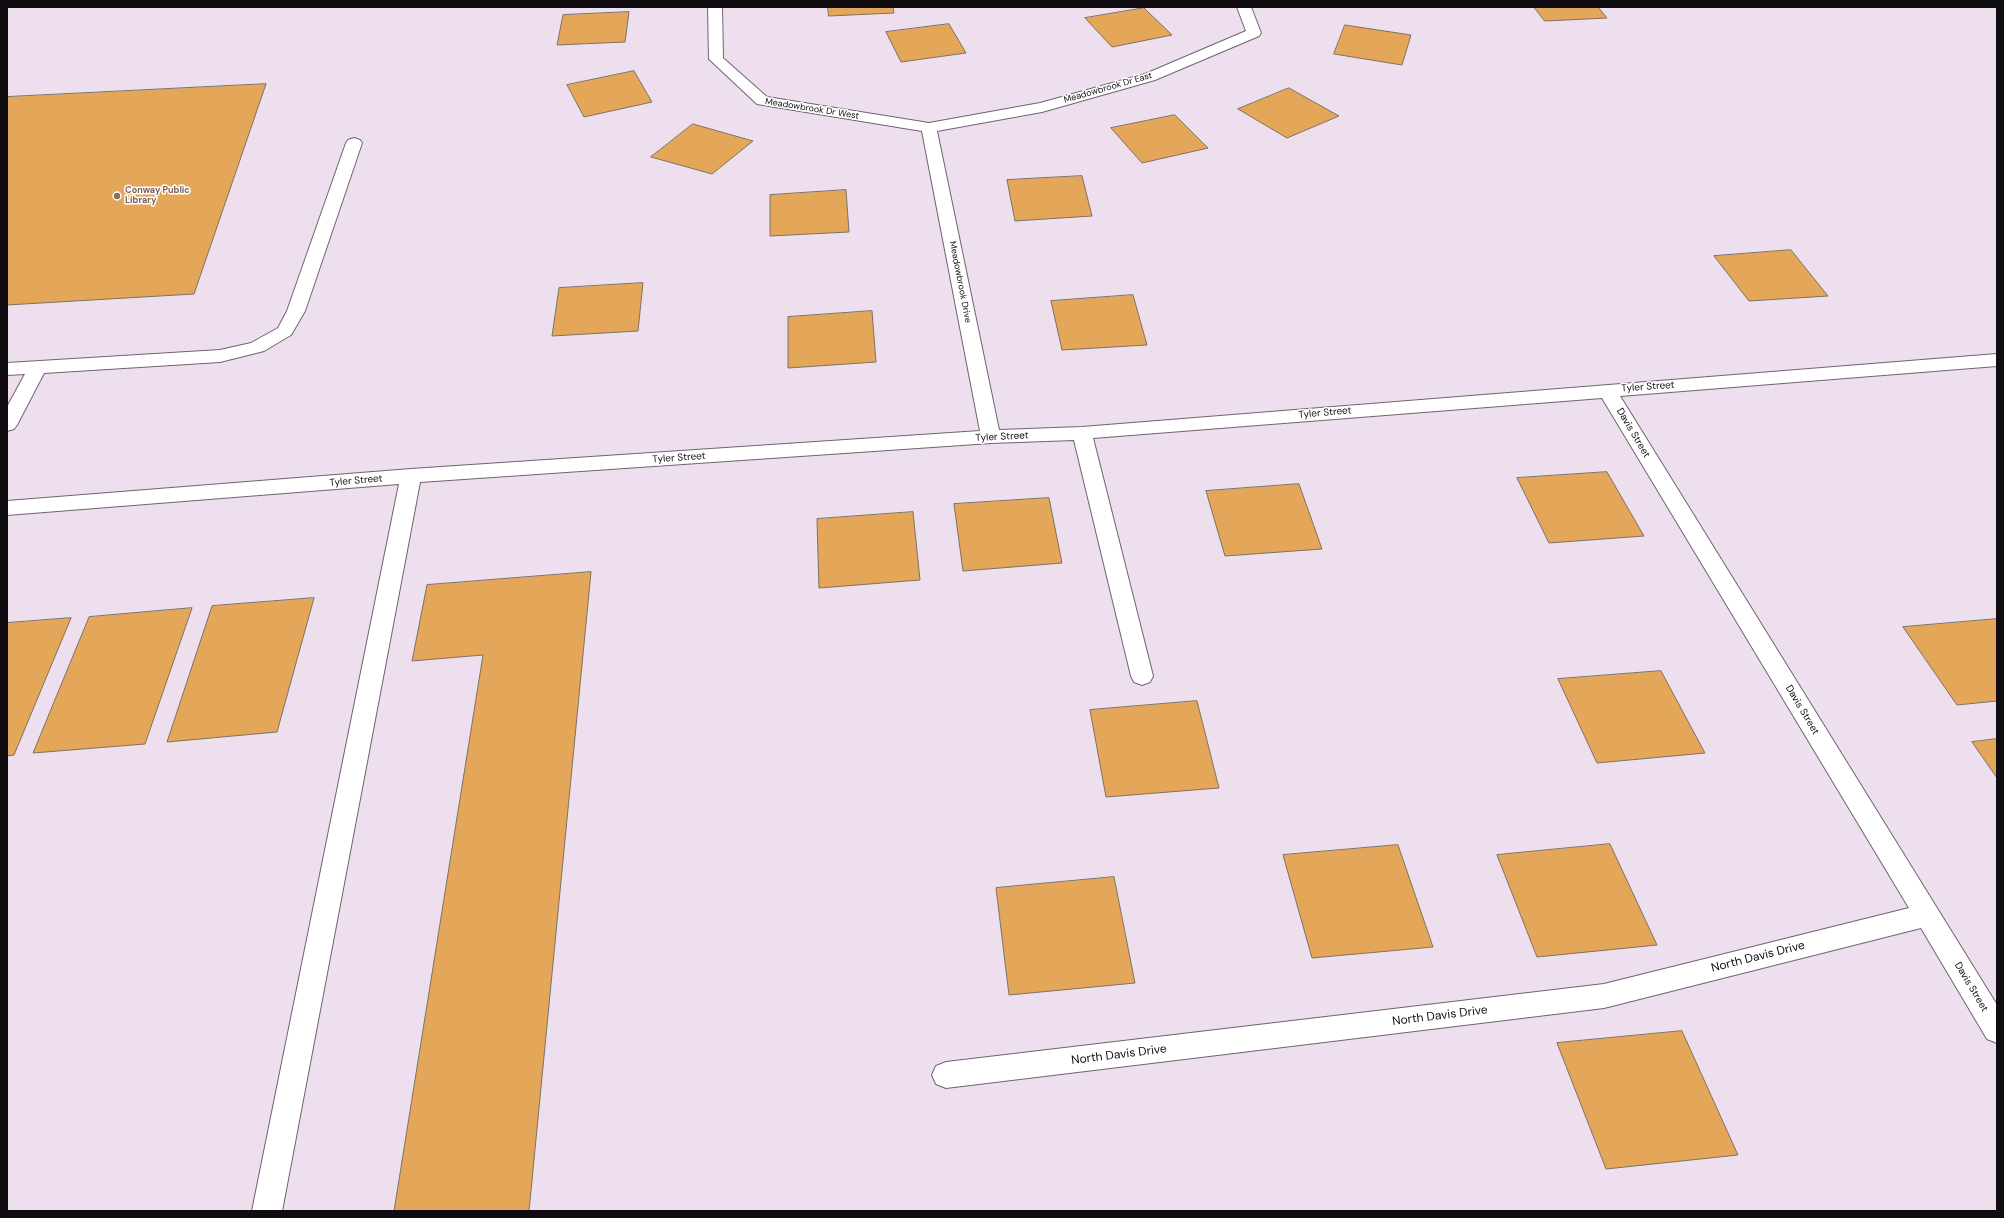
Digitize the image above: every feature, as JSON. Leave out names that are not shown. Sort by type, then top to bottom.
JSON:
[{"type":"street","name":"Meadowbrook Dr West","points":[[715,7],[716,59],[762,101],[928,128]]},
{"type":"street","name":"Meadowbrook Dr East","points":[[928,128],[1042,107],[1150,77],[1254,33],[1244,7]]},
{"type":"street","name":"Meadowbrook Drive","points":[[928,128],[991,437]]},
{"type":"street","points":[[7,369],[220,356],[257,347],[285,331],[296,311],[354,143]]},
{"type":"street","name":"Tyler Street","points":[[7,508],[411,476],[991,437],[1082,433],[1997,360]]},
{"type":"street","points":[[7,425],[38,366]]},
{"type":"street","name":"Davis Street","points":[[1607,390],[1997,1030]]},
{"type":"street","points":[[1082,433],[1142,676]]},
{"type":"street","points":[[267,1211],[411,476]]},
{"type":"street","name":"North Davis Drive","points":[[946,1075],[1604,996],[1927,915]]},
{"type":"building","points":[[828,7],[893,7],[894,13],[829,16]]},
{"type":"building","points":[[1534,7],[1598,7],[1607,18],[1545,21]]},
{"type":"building","points":[[1144,8],[1172,35],[1112,47],[1085,18]]},
{"type":"building","points":[[629,12],[625,42],[557,45],[563,15]]},
{"type":"building","points":[[949,24],[966,53],[901,62],[886,32]]},
{"type":"building","points":[[1345,25],[1411,35],[1402,65],[1334,54]]},
{"type":"building","points":[[634,71],[652,102],[584,117],[567,85]]},
{"type":"building","name":"Conway Public Library","points":[[266,84],[194,294],[7,305],[7,97]]},
{"type":"building","points":[[1289,88],[1339,116],[1287,138],[1238,109]]},
{"type":"building","points":[[1175,115],[1208,148],[1142,163],[1111,128]]},
{"type":"building","points":[[693,124],[753,141],[712,174],[651,157]]},
{"type":"building","points":[[1082,176],[1092,216],[1015,221],[1007,180]]},
{"type":"building","points":[[846,190],[849,232],[770,236],[770,195]]},
{"type":"building","points":[[1791,250],[1828,296],[1749,301],[1714,256]]},
{"type":"building","points":[[643,283],[638,331],[552,336],[559,288]]},
{"type":"building","points":[[1133,295],[1147,345],[1062,350],[1051,301]]},
{"type":"building","points":[[872,311],[876,362],[788,368],[788,317]]},
{"type":"building","points":[[1607,472],[1644,536],[1549,543],[1517,478]]},
{"type":"building","points":[[1299,484],[1322,549],[1225,556],[1206,491]]},
{"type":"building","points":[[1049,498],[1062,563],[963,571],[954,504]]},
{"type":"building","points":[[913,512],[920,580],[819,588],[817,519]]},
{"type":"building","points":[[591,572],[529,1211],[394,1211],[483,655],[412,661],[427,585]]},
{"type":"building","points":[[314,598],[277,732],[167,742],[212,606]]},
{"type":"building","points":[[192,608],[145,744],[33,753],[89,617]]},
{"type":"building","points":[[71,618],[14,755],[7,756],[7,623]]},
{"type":"building","points":[[1997,619],[1997,701],[1957,705],[1903,627]]},
{"type":"building","points":[[1661,671],[1705,753],[1597,763],[1558,679]]},
{"type":"building","points":[[1197,701],[1219,788],[1106,797],[1090,710]]},
{"type":"building","points":[[1997,739],[1997,778],[1972,742]]},
{"type":"building","points":[[1610,844],[1657,945],[1537,957],[1497,855]]},
{"type":"building","points":[[1398,845],[1433,947],[1312,958],[1283,855]]},
{"type":"building","points":[[1114,877],[1135,983],[1009,995],[996,888]]},
{"type":"building","points":[[1682,1031],[1738,1155],[1606,1169],[1557,1043]]},
{"type":"place","name":"Conway Public Library","points":[[117,196]]}]
